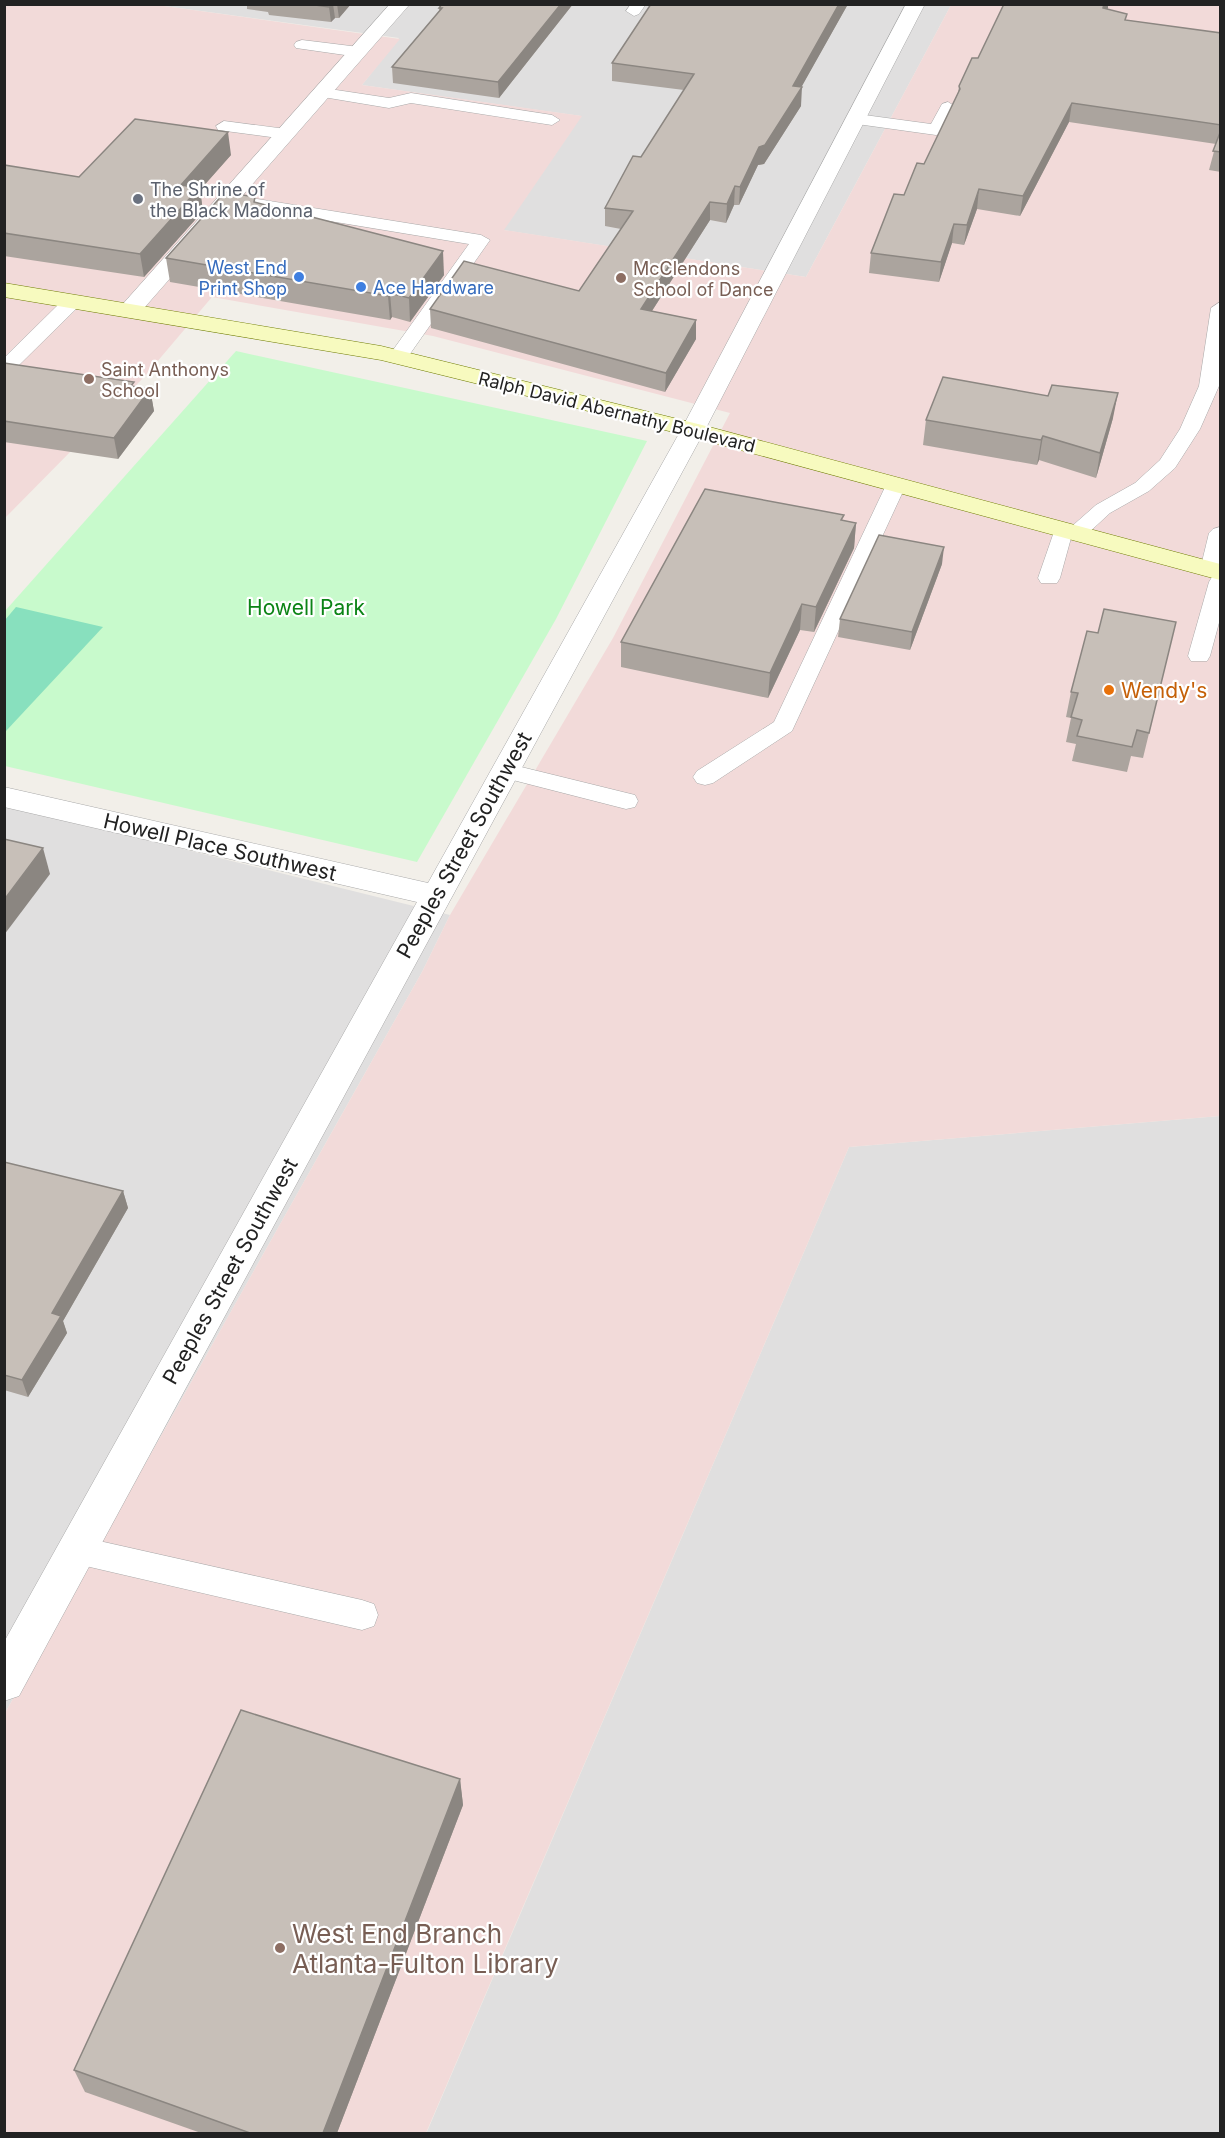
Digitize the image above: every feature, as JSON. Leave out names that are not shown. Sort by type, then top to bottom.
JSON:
[{"type":"main road","name":"Ralph David Abernathy Boulevard","points":[[4,290],[398,357],[693,430],[1070,532],[1217,575]]},
{"type":"street","points":[[130,310],[401,4]]},
{"type":"street","name":"Peeples Street Southwest","points":[[4,1682],[693,430],[916,4]]},
{"type":"street","name":"Howell Place Southwest","points":[[4,797],[436,896]]},
{"type":"lane","points":[[302,45],[359,52]]},
{"type":"lane","points":[[323,93],[389,103],[411,98],[552,120]]},
{"type":"lane","points":[[857,119],[936,130],[948,107]]},
{"type":"lane","points":[[224,126],[286,134]]},
{"type":"lane","points":[[228,200],[481,240],[398,357]]},
{"type":"lane","points":[[4,369],[73,301]]},
{"type":"lane","points":[[1049,578],[1070,532],[1103,508],[1142,487],[1168,464],[1190,429],[1209,386],[1221,308]]},
{"type":"lane","points":[[705,777],[784,726],[896,485]]},
{"type":"lane","points":[[1199,656],[1217,575],[1221,533]]},
{"type":"lane","points":[[505,771],[626,801]]},
{"type":"lane","points":[[77,1550],[362,1615]]},
{"type":"shaded area","points":[[5,5],[157,5],[400,39],[362,85],[582,116],[504,230],[806,277],[951,5],[1220,5],[1220,1116],[849,1147],[426,2133],[5,2133],[5,1713],[422,972],[450,915],[613,638],[730,413],[433,336],[212,297],[145,376],[5,518]]},
{"type":"shaded area","points":[[157,5],[951,5],[806,277],[503,230],[581,116],[362,85],[399,38]]},
{"type":"shaded area","points":[[5,805],[450,915],[422,972],[5,1713]]},
{"type":"shaded area","points":[[1220,1116],[1220,2133],[426,2134],[849,1147]]},
{"type":"green space","name":"Howell Park","points":[[236,351],[647,441],[556,619],[417,862],[5,766],[5,611]]},
{"type":"green space","points":[[16,607],[103,627],[6,731],[5,620]]},
{"type":"building","points":[[308,4],[331,4],[329,7]]},
{"type":"building","points":[[442,4],[561,4],[498,82],[392,67],[442,8],[439,8]]},
{"type":"building","points":[[651,4],[839,4],[793,86],[802,87],[765,145],[759,147],[740,187],[735,186],[727,204],[710,202],[641,309],[696,320],[666,373],[430,309],[464,261],[579,291],[633,211],[605,208],[633,156],[641,157],[694,74],[612,63]]},
{"type":"building","points":[[1004,4],[1104,4],[1103,8],[1127,14],[1125,20],[1221,33],[1221,125],[1072,103],[1023,196],[979,189],[967,225],[954,224],[941,262],[871,253],[894,194],[904,195],[917,163],[924,164],[960,89],[959,86],[972,58],[978,58]]},
{"type":"building","points":[[135,119],[228,132],[181,185],[199,188],[140,254],[4,233],[4,165],[79,177]]},
{"type":"building","points":[[1221,130],[1221,152],[1213,151]]},
{"type":"building","points":[[225,192],[255,197],[254,202],[443,251],[409,298],[390,293],[388,296],[166,258]]},
{"type":"building","points":[[4,363],[134,382],[131,386],[150,389],[114,438],[4,421]]},
{"type":"building","points":[[943,377],[1048,396],[1052,385],[1118,393],[1100,453],[1043,436],[1041,440],[926,420]]},
{"type":"building","points":[[705,489],[844,515],[841,520],[856,523],[816,607],[802,604],[770,673],[621,642]]},
{"type":"building","points":[[879,535],[944,547],[912,632],[840,619]]},
{"type":"building","points":[[1104,609],[1176,622],[1149,733],[1137,730],[1132,747],[1077,736],[1082,720],[1071,717],[1078,693],[1071,692],[1087,631],[1098,633]]},
{"type":"building","points":[[4,839],[43,848],[4,900]]},
{"type":"building","points":[[4,1162],[123,1191],[52,1313],[61,1316],[22,1380],[4,1375]]},
{"type":"building","name":"West End Branch Atlanta-Fulton Library","points":[[241,1710],[460,1779],[323,2133],[250,2133],[74,2070]]},
{"type":"place","name":"The Shrine of the Black Madonna","points":[[138,199]]},
{"type":"place","name":"West End Print Shop","points":[[299,277]]},
{"type":"place","name":"McClendons School of Dance","points":[[621,278]]},
{"type":"place","name":"Ace Hardware","points":[[361,287]]},
{"type":"place","name":"Saint Anthonys School","points":[[89,379]]},
{"type":"place","name":"Wendy's","points":[[1109,690]]},
{"type":"place","name":"West End Branch Atlanta-Fulton Library","points":[[280,1948]]}]
